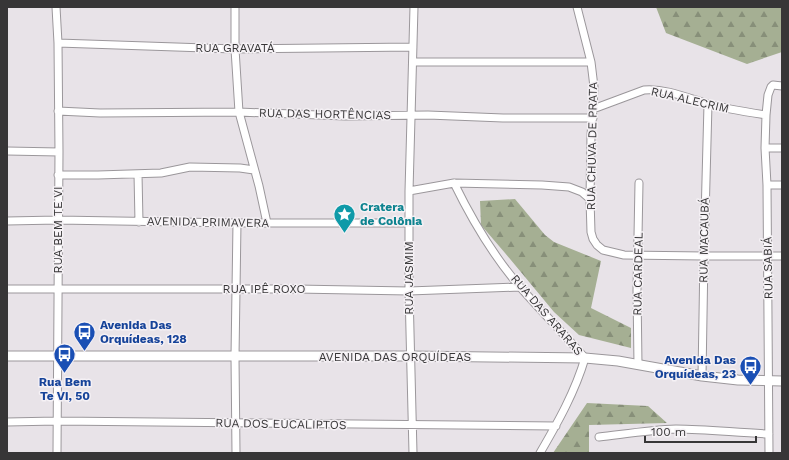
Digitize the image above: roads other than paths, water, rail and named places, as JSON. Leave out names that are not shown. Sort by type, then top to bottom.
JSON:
[{"type":"street","name":"RUA BEM TE VI","points":[[56,7],[58,43],[57,453]]},
{"type":"street","points":[[235,7],[237,100],[267,223]]},
{"type":"street","name":"RUA JASMIM","points":[[414,7],[409,191],[410,356],[414,453]]},
{"type":"street","name":"RUA CHUVA DE PRATA","points":[[577,7],[591,62],[594,87],[594,109],[591,135],[590,199],[593,239],[597,246],[604,250],[624,255],[638,255]]},
{"type":"street","name":"RUA GRAVATÁ","points":[[58,43],[235,49],[413,47]]},
{"type":"street","points":[[413,62],[591,62]]},
{"type":"street","name":"RUA SABIÁ","points":[[769,453],[768,256],[765,148],[766,115],[768,94],[771,87],[773,85],[782,86]]},
{"type":"street","name":"RUA ALECRIM","points":[[594,109],[644,90],[652,89],[708,104],[766,115]]},
{"type":"street","name":"RUA MACAUBÁ","points":[[702,376],[708,104]]},
{"type":"street","name":"RUA DAS HORTÊNCIAS","points":[[58,111],[136,114],[239,112],[345,116],[412,115],[503,118],[593,118]]},
{"type":"street","points":[[765,148],[782,148]]},
{"type":"street","points":[[7,151],[58,152]]},
{"type":"street","points":[[58,175],[161,173],[190,166],[254,170]]},
{"type":"street","points":[[138,174],[139,222]]},
{"type":"street","points":[[409,191],[454,183],[560,186],[569,187],[582,192],[590,199]]},
{"type":"street","name":"RUA DAS ARARAS","points":[[454,183],[476,225],[499,260],[520,287],[585,358],[576,385],[565,409],[540,453]]},
{"type":"street","name":"RUA CARDEAL","points":[[638,365],[637,320],[639,184]]},
{"type":"street","points":[[767,185],[782,185]]},
{"type":"street","name":"AVENIDA PRIMAVERA","points":[[7,220],[409,224]]},
{"type":"street","points":[[236,453],[235,357],[237,223]]},
{"type":"street","points":[[638,255],[782,256]]},
{"type":"street","name":"RUA IPÊ ROXO","points":[[7,289],[296,289],[409,291],[520,287]]},
{"type":"street","name":"AVENIDA DAS ORQUÍDEAS","points":[[7,356],[410,356],[585,358],[618,361],[702,376],[738,380],[782,381]]},
{"type":"street","name":"RUA DOS EUCALIPTOS","points":[[7,422],[556,426]]},
{"type":"street","points":[[599,437],[677,429],[769,434]]},
{"type":"place","name":"Cratera de Colônia","points":[[345,234]]},
{"type":"place","name":"Avenida Das Orquídeas, 128","points":[[84,352]]},
{"type":"place","name":"Rua Bem Te Vi, 50","points":[[65,374]]},
{"type":"place","name":"Avenida Das Orquídeas, 23","points":[[751,386]]}]
